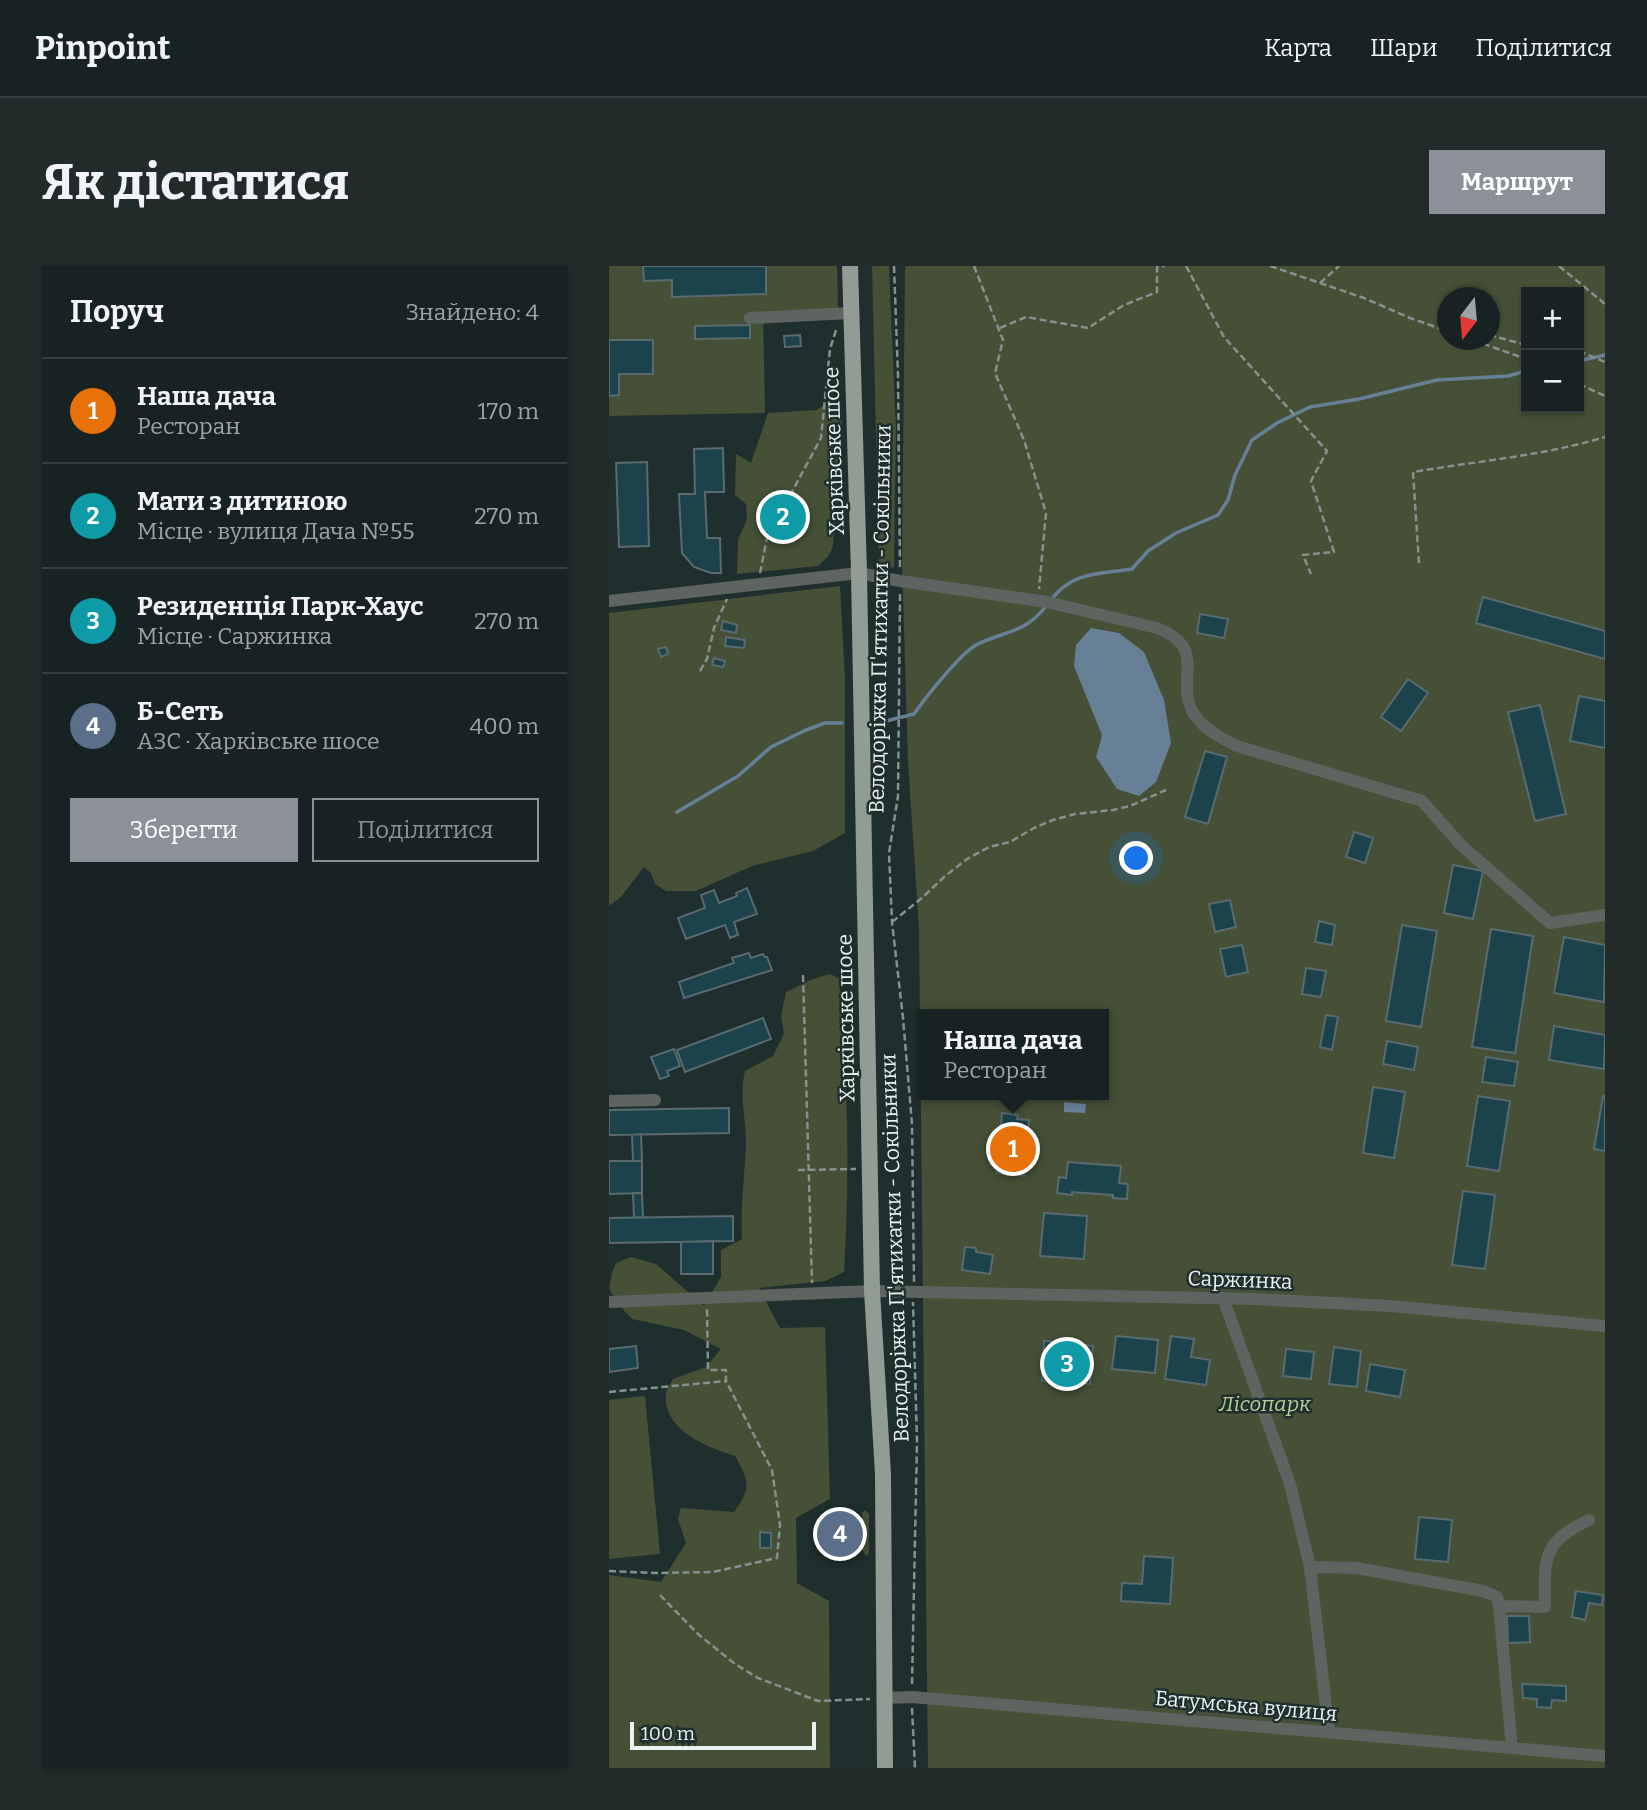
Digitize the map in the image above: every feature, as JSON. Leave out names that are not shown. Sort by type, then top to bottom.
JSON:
[{"type":"main road","name":"Харківське шосе","points":[[850,266],[846,313],[859,573],[872,1291],[883,1474],[885,1768]]},
{"type":"street","points":[[750,318],[846,313]]},
{"type":"street","points":[[609,601],[859,573],[1042,601],[1157,628],[1171,633],[1179,640],[1187,654],[1190,705],[1196,716],[1221,738],[1237,746],[1422,801],[1461,845],[1550,923],[1605,915]]},
{"type":"street","points":[[609,1101],[655,1100]]},
{"type":"street","name":"Саржинка","points":[[609,1302],[872,1291],[1223,1298],[1390,1306],[1605,1326]]},
{"type":"street","points":[[1223,1298],[1290,1484],[1310,1567],[1329,1732]]},
{"type":"street","points":[[1499,1606],[1545,1607],[1544,1566],[1550,1549],[1566,1531],[1589,1520]]},
{"type":"street","points":[[1310,1567],[1357,1568],[1483,1591],[1497,1597],[1513,1748]]},
{"type":"street","name":"Батумська вулиця","points":[[884,1698],[912,1697],[1605,1756]]},
{"type":"path","name":"Велодоріжка П'ятихатки - Сокільники","points":[[894,266],[900,581],[898,796],[889,853],[891,922],[904,1018],[912,1124],[915,1275],[912,1292],[917,1442],[912,1697],[915,1768]]},
{"type":"path","points":[[974,266],[1003,340],[995,373],[1024,440],[1046,513],[1042,601]]},
{"type":"path","points":[[999,329],[1026,317],[1088,328],[1124,304],[1157,292],[1157,267],[1165,266]]},
{"type":"path","points":[[1186,266],[1224,337],[1328,450],[1311,481],[1334,552],[1303,555],[1311,574]]},
{"type":"path","points":[[1270,266],[1364,298],[1437,327]]},
{"type":"path","points":[[1320,283],[1339,266]]},
{"type":"path","points":[[1559,266],[1605,304]]},
{"type":"path","points":[[759,577],[768,533],[821,438],[830,349],[846,313]]},
{"type":"path","points":[[1500,338],[1521,344]]},
{"type":"path","points":[[1500,350],[1521,357]]},
{"type":"path","points":[[1584,354],[1605,362]]},
{"type":"path","points":[[1584,386],[1605,396]]},
{"type":"path","points":[[1419,563],[1413,472],[1525,457],[1605,437]]},
{"type":"path","points":[[700,671],[707,659],[714,628],[733,587]]},
{"type":"path","points":[[891,922],[952,871],[989,846],[1010,842],[1053,820],[1130,806],[1166,790]]},
{"type":"path","points":[[803,975],[812,1293]]},
{"type":"path","points":[[798,1170],[870,1169]]},
{"type":"path","points":[[609,1570],[655,1573],[713,1572],[777,1558],[780,1525],[772,1470],[726,1381],[726,1370],[708,1370],[706,1298]]},
{"type":"path","points":[[609,1392],[726,1381]]},
{"type":"path","points":[[660,1595],[698,1634],[735,1664],[758,1678],[818,1701],[884,1698]]},
{"type":"green space","points":[[609,266],[837,266],[838,309],[763,312],[765,413],[609,416]]},
{"type":"green space","points":[[872,266],[889,266],[896,430],[894,567],[882,569],[879,564]]},
{"type":"green space","name":"Лісопарк","points":[[905,266],[1605,266],[1605,1768],[928,1768],[921,1100],[1109,1100],[1109,1009],[920,1009],[919,929],[908,762],[902,562]],"holes":[[[1102,735],[1117,788],[1096,757]]]},
{"type":"green space","points":[[837,402],[842,423],[842,483],[836,493],[833,546],[829,555],[818,566],[737,574],[738,540],[747,519],[746,504],[735,495],[736,454],[751,463],[768,413],[817,410],[825,404]]},
{"type":"green space","points":[[840,586],[845,680],[845,833],[813,851],[752,866],[696,891],[666,891],[655,884],[651,873],[644,867],[621,897],[609,906],[609,613]]},
{"type":"green space","points":[[830,974],[839,978],[844,1052],[847,1162],[844,1272],[825,1281],[759,1288],[780,1328],[825,1327],[830,1499],[796,1518],[797,1583],[829,1601],[830,1768],[609,1768],[609,1575],[661,1582],[686,1543],[678,1519],[681,1508],[734,1512],[744,1497],[747,1484],[735,1456],[689,1436],[671,1418],[667,1407],[666,1392],[673,1379],[706,1367],[721,1349],[684,1330],[632,1319],[617,1303],[609,1288],[612,1273],[616,1263],[631,1257],[656,1264],[704,1306],[721,1277],[721,1250],[742,1239],[746,1142],[743,1098],[745,1071],[773,1056],[784,1034],[781,1016],[786,992]]},
{"type":"green space","points":[[645,1396],[660,1554],[609,1559],[609,1400]]},
{"type":"green space","points":[[865,1510],[869,1514],[869,1553],[866,1556],[862,1550],[862,1513]]},
{"type":"water","points":[[1091,628],[1119,633],[1144,652],[1164,700],[1171,743],[1156,782],[1139,796],[1117,789],[1096,757],[1102,735],[1074,666],[1076,645]]},
{"type":"water","points":[[1064,1102],[1086,1104],[1085,1113],[1064,1112]]},
{"type":"building","points":[[643,266],[766,266],[766,294],[672,297],[672,280],[644,281]]},
{"type":"building","points":[[750,325],[750,338],[695,339],[695,326]]},
{"type":"building","points":[[800,335],[801,346],[785,347],[784,336]]},
{"type":"building","points":[[609,340],[653,340],[653,374],[619,374],[619,395],[609,396]]},
{"type":"building","points":[[723,448],[724,492],[705,492],[707,538],[720,538],[721,573],[711,573],[694,567],[682,553],[679,494],[695,494],[694,449]]},
{"type":"building","points":[[647,462],[649,546],[619,547],[616,463]]},
{"type":"building","points":[[1483,597],[1605,631],[1605,659],[1476,623]]},
{"type":"building","points":[[1200,614],[1228,619],[1224,638],[1197,633]]},
{"type":"building","points":[[723,621],[737,625],[736,633],[721,630]]},
{"type":"building","points":[[726,637],[745,640],[744,648],[725,646]]},
{"type":"building","points":[[666,647],[668,654],[661,657],[658,649]]},
{"type":"building","points":[[714,658],[725,661],[723,667],[712,665]]},
{"type":"building","points":[[1408,679],[1428,693],[1401,731],[1381,717]]},
{"type":"building","points":[[1579,696],[1605,701],[1605,748],[1570,741]]},
{"type":"building","points":[[1540,705],[1566,814],[1535,821],[1508,712]]},
{"type":"building","points":[[1205,751],[1227,757],[1208,824],[1185,817]]},
{"type":"building","points":[[1354,832],[1373,838],[1365,863],[1346,857]]},
{"type":"building","points":[[1453,865],[1483,871],[1473,919],[1444,913]]},
{"type":"building","points":[[747,888],[757,914],[734,922],[738,935],[730,938],[725,925],[686,939],[678,918],[705,908],[701,895],[714,890],[719,903],[737,896],[736,893]]},
{"type":"building","points":[[1230,900],[1236,927],[1215,932],[1209,904]]},
{"type":"building","points":[[1319,921],[1335,925],[1332,945],[1315,942]]},
{"type":"building","points":[[1402,925],[1437,931],[1421,1027],[1386,1021]]},
{"type":"building","points":[[1491,929],[1533,936],[1515,1053],[1472,1047]]},
{"type":"building","points":[[1564,937],[1605,945],[1604,1002],[1554,993]]},
{"type":"building","points":[[1242,945],[1248,972],[1226,977],[1220,949]]},
{"type":"building","points":[[749,953],[751,958],[763,954],[772,970],[684,998],[679,982],[734,963],[732,958]]},
{"type":"building","points":[[1306,968],[1326,971],[1321,997],[1302,994]]},
{"type":"building","points":[[1326,1015],[1338,1017],[1332,1050],[1320,1047]]},
{"type":"building","points":[[763,1018],[771,1039],[685,1072],[677,1050]]},
{"type":"building","points":[[1554,1026],[1605,1035],[1604,1069],[1549,1060]]},
{"type":"building","points":[[1387,1041],[1418,1047],[1414,1070],[1383,1064]]},
{"type":"building","points":[[674,1049],[680,1066],[667,1071],[669,1076],[660,1079],[651,1057]]},
{"type":"building","points":[[1486,1057],[1518,1062],[1514,1086],[1482,1082]]},
{"type":"building","points":[[1373,1087],[1405,1092],[1394,1158],[1363,1153]]},
{"type":"building","points":[[1478,1096],[1510,1101],[1499,1171],[1467,1166]]},
{"type":"building","points":[[1605,1096],[1605,1151],[1594,1149]]},
{"type":"building","points":[[729,1108],[729,1133],[609,1135],[609,1110]]},
{"type":"building","points":[[1002,1113],[1029,1120],[1024,1176],[997,1173]]},
{"type":"building","points":[[641,1134],[642,1161],[633,1161],[632,1135]]},
{"type":"building","points":[[609,1161],[642,1161],[642,1193],[609,1194]]},
{"type":"building","points":[[1068,1162],[1121,1166],[1119,1183],[1128,1184],[1127,1199],[1113,1198],[1113,1195],[1057,1193],[1059,1177],[1066,1178]]},
{"type":"building","points":[[1463,1191],[1495,1195],[1485,1269],[1452,1265]]},
{"type":"building","points":[[633,1193],[642,1193],[643,1218],[634,1218]]},
{"type":"building","points":[[1044,1213],[1087,1216],[1084,1259],[1040,1256]]},
{"type":"building","points":[[733,1216],[733,1241],[609,1243],[609,1218]]},
{"type":"building","points":[[713,1241],[713,1274],[681,1274],[681,1242]]},
{"type":"building","points":[[965,1247],[993,1255],[990,1274],[962,1270]]},
{"type":"building","points":[[1116,1336],[1158,1340],[1155,1373],[1112,1369]]},
{"type":"building","points":[[1171,1336],[1194,1339],[1191,1357],[1210,1360],[1206,1385],[1165,1379]]},
{"type":"building","points":[[1044,1341],[1093,1346],[1090,1384],[1042,1381]]},
{"type":"building","points":[[636,1346],[638,1368],[609,1372],[609,1349]]},
{"type":"building","points":[[1334,1347],[1361,1351],[1357,1387],[1329,1384]]},
{"type":"building","points":[[1286,1349],[1314,1352],[1311,1379],[1283,1376]]},
{"type":"building","points":[[1370,1364],[1405,1370],[1400,1397],[1366,1391]]},
{"type":"building","points":[[1419,1517],[1452,1520],[1448,1562],[1415,1559]]},
{"type":"building","points":[[853,1522],[853,1535],[846,1544],[838,1548],[829,1547],[829,1523]]},
{"type":"building","points":[[760,1532],[771,1533],[771,1548],[760,1548]]},
{"type":"building","points":[[1144,1556],[1173,1558],[1170,1604],[1121,1601],[1122,1583],[1142,1584]]},
{"type":"building","points":[[1576,1591],[1603,1595],[1602,1605],[1589,1603],[1585,1620],[1572,1617]]},
{"type":"building","points":[[1507,1616],[1529,1616],[1530,1642],[1508,1643]]},
{"type":"building","points":[[1522,1684],[1566,1686],[1566,1701],[1552,1700],[1551,1708],[1537,1707],[1537,1699],[1523,1698]]},
{"type":"waterway","points":[[1584,360],[1605,355]]},
{"type":"waterway","points":[[1051,600],[1059,591],[1078,579],[1098,573],[1132,569],[1148,551],[1176,533],[1218,515],[1228,500],[1235,475],[1252,440],[1277,423],[1310,407],[1359,399],[1437,380],[1508,376],[1521,372]]},
{"type":"waterway","points":[[882,722],[914,714],[943,677],[969,650],[986,640],[1022,627],[1046,606]]},
{"type":"waterway","points":[[677,812],[738,776],[771,747],[825,723],[842,723]]},
{"type":"place","name":"Мати з дитиною","points":[[783,517]]},
{"type":"place","name":"Наша дача","points":[[1013,1149]]},
{"type":"place","name":"Резиденція Парк-Хаус","points":[[1067,1364]]},
{"type":"place","name":"Б-Сеть","points":[[840,1534]]}]
